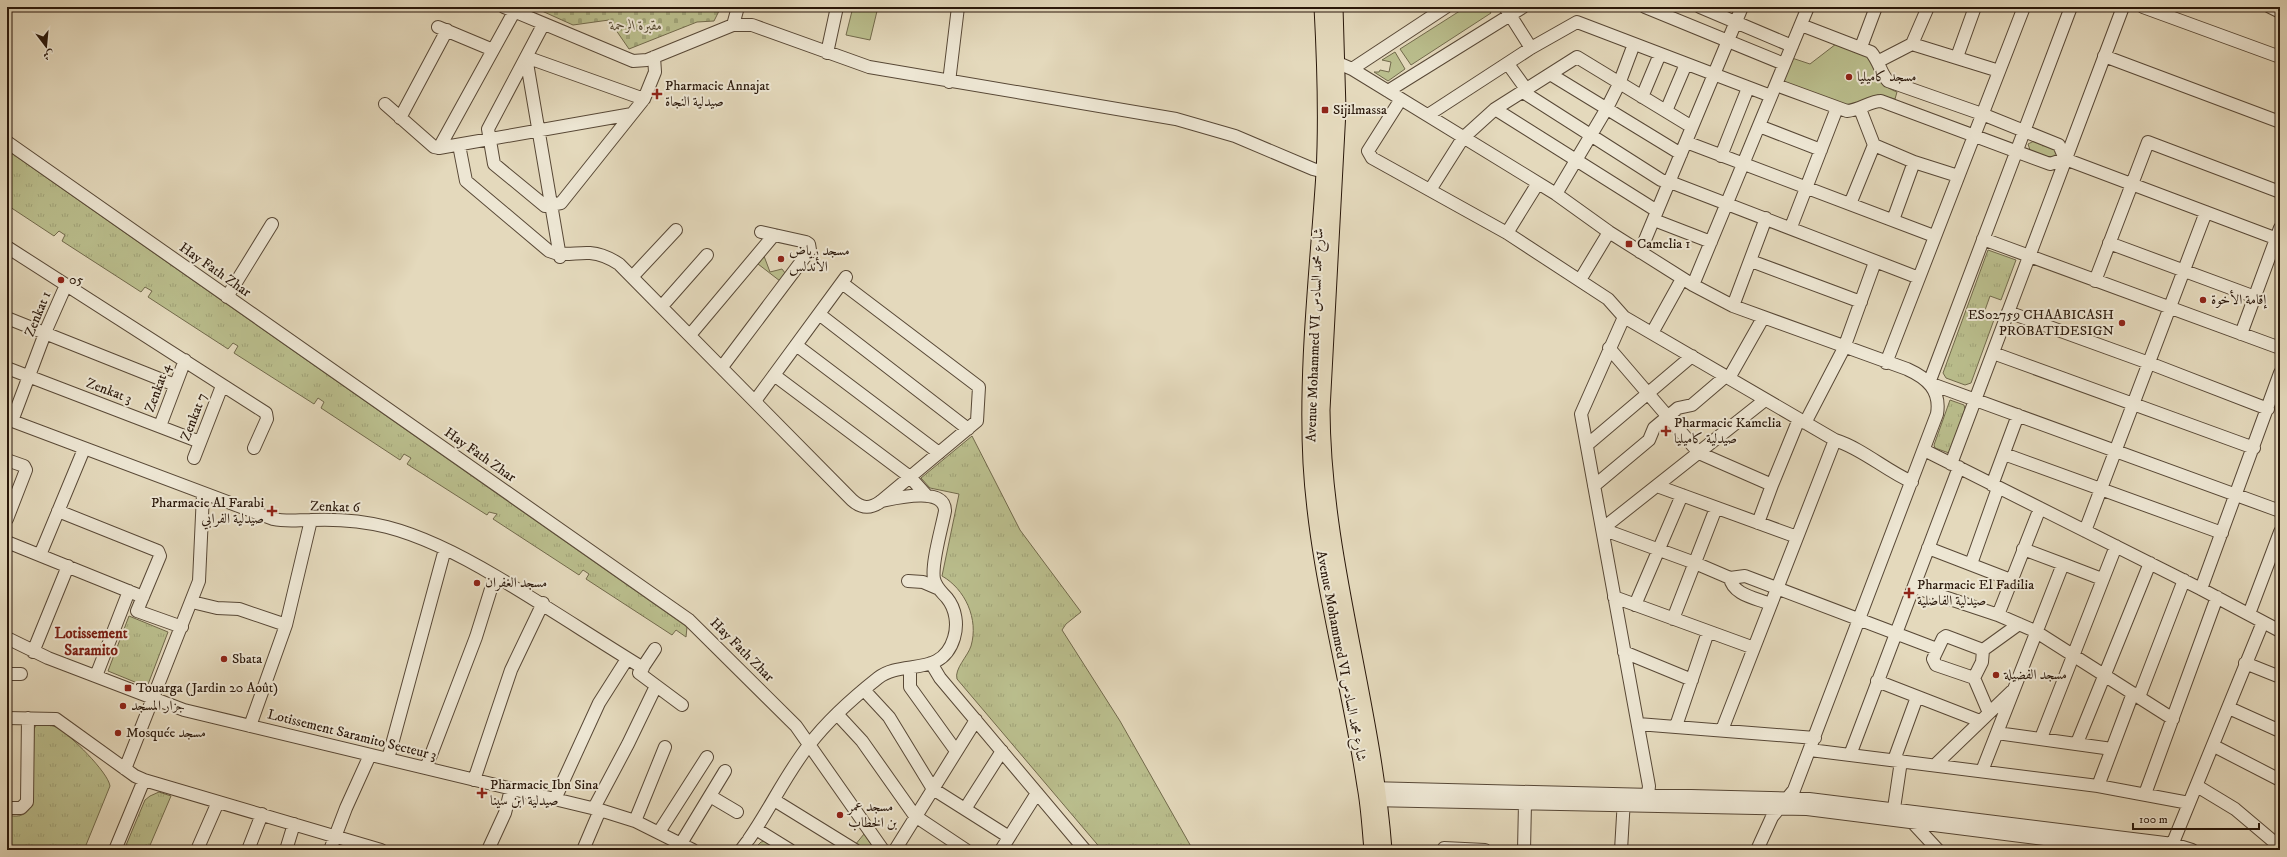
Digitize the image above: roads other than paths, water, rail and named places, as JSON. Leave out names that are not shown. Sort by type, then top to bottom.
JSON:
[{"type":"main road","name":"Avenue Mohammed VI شارع محمد السادس","points":[[1322,7],[1331,63]]},
{"type":"main road","name":"Avenue Mohammed VI شارع محمد السادس","points":[[1335,7],[1331,63],[1330,173],[1316,409],[1326,494],[1332,575],[1372,793],[1384,850]]},
{"type":"main road","name":"Avenue Mohammed VI شارع محمد السادس","points":[[1372,793],[1372,850]]},
{"type":"street","points":[[733,25],[738,7]]},
{"type":"street","points":[[827,53],[835,7]]},
{"type":"street","points":[[949,82],[958,7]]},
{"type":"street","points":[[1352,69],[1446,7]]},
{"type":"street","points":[[1388,91],[1508,11],[1523,7]]},
{"type":"street","points":[[1645,7],[1784,64]]},
{"type":"street","points":[[1700,7],[1792,46]]},
{"type":"street","points":[[1640,252],[1742,7]]},
{"type":"street","points":[[1693,285],[1808,7]]},
{"type":"street","points":[[1861,47],[1876,7]]},
{"type":"street","points":[[1879,61],[1912,44],[1928,7]]},
{"type":"street","points":[[1957,57],[1975,7]]},
{"type":"street","points":[[1886,363],[1973,135],[2000,71],[2024,7]]},
{"type":"street","points":[[1757,850],[1772,816],[1788,799],[1794,790],[1860,621],[1924,450],[1938,407],[1936,395],[1929,382],[1983,239],[2018,152],[2071,7]]},
{"type":"street","points":[[1850,754],[1928,548],[1975,399],[2123,7]]},
{"type":"street","points":[[2143,7],[2280,57]]},
{"type":"street","points":[[2270,7],[2280,12]]},
{"type":"street","points":[[439,148],[493,50],[509,9],[543,25],[633,61],[654,57],[733,25],[752,25],[868,67],[949,82],[1176,119],[1235,136],[1330,173]]},
{"type":"street","points":[[1508,11],[1531,48]]},
{"type":"street","points":[[1428,115],[1531,48],[1577,22],[1748,88],[1774,90],[1847,111],[1860,109],[1876,101],[1881,101],[2050,164],[2066,159],[2206,212],[2279,236],[2241,334]]},
{"type":"street","points":[[1801,24],[1871,52],[1879,61],[1885,78],[1888,81],[1982,114],[2059,145],[2066,159]]},
{"type":"street","points":[[543,25],[488,129],[494,164],[545,206],[561,203],[644,100],[655,72],[654,57]]},
{"type":"street","points":[[400,118],[443,28],[493,50]]},
{"type":"street","points":[[1556,194],[1607,108],[1619,84],[1634,44]]},
{"type":"street","points":[[1912,44],[2000,71]]},
{"type":"street","points":[[1642,97],[1660,54]]},
{"type":"street","points":[[2104,56],[2280,122]]},
{"type":"street","points":[[526,57],[644,100]]},
{"type":"street","points":[[526,57],[560,256]]},
{"type":"street","points":[[1430,190],[1463,138],[1495,110],[1577,57],[1619,84],[1692,127]]},
{"type":"street","points":[[1331,63],[1352,69],[1428,115],[1556,194],[1609,232],[1682,279],[1732,306],[1920,375],[1929,382],[2280,511]]},
{"type":"street","points":[[1508,64],[1524,90],[1662,180],[1727,203],[1918,278]]},
{"type":"street","points":[[1666,111],[1686,64]]},
{"type":"street","points":[[1550,74],[1681,154]]},
{"type":"street","points":[[1721,156],[1748,88]]},
{"type":"street","points":[[1401,99],[1373,140],[1368,154],[1372,158],[1507,232],[1608,299],[1624,317],[1652,334],[1835,440],[1848,444],[1893,473],[1912,482]]},
{"type":"street","points":[[385,104],[434,147],[439,148],[632,114]]},
{"type":"street","points":[[1791,228],[1837,108]]},
{"type":"street","points":[[1850,204],[1874,145],[1860,109]]},
{"type":"street","points":[[1495,110],[1577,160],[1655,215],[1711,242]]},
{"type":"street","points":[[1759,126],[1821,150]]},
{"type":"street","name":"Hay Fath Zhar","points":[[7,142],[690,620],[796,726],[883,850]]},
{"type":"street","points":[[1686,142],[1934,236]]},
{"type":"street","points":[[2095,281],[2148,142],[2280,192]]},
{"type":"street","points":[[459,145],[466,181],[549,251],[560,256],[590,253],[602,255],[619,264],[633,276],[857,505],[869,507],[880,502],[907,496],[927,496],[939,498],[945,507],[933,573],[937,588]]},
{"type":"street","points":[[1874,145],[1914,162],[1958,176]]},
{"type":"street","points":[[1892,220],[1914,162]]},
{"type":"street","points":[[1507,232],[1538,183]]},
{"type":"street","points":[[2085,531],[2206,212]]},
{"type":"street","points":[[1732,306],[1751,261],[1766,218]]},
{"type":"street","points":[[227,297],[272,224]]},
{"type":"street","points":[[633,276],[676,230]]},
{"type":"street","points":[[722,367],[810,250],[810,244],[806,242],[761,232]]},
{"type":"street","points":[[1580,280],[1609,232]]},
{"type":"street","points":[[690,335],[774,235]]},
{"type":"street","points":[[1983,239],[2280,348]]},
{"type":"street","points":[[2109,243],[2255,297]]},
{"type":"street","points":[[7,247],[185,360],[222,386],[262,410],[267,415],[267,419],[254,448]]},
{"type":"street","points":[[662,306],[707,256]]},
{"type":"street","points":[[1751,261],[1861,302]]},
{"type":"street","points":[[1758,523],[1772,485],[1802,421],[1844,348],[1875,262]]},
{"type":"street","points":[[755,401],[844,279],[979,387],[977,421],[880,502]]},
{"type":"street","points":[[1652,334],[1682,279]]},
{"type":"street","name":"Zenkat 1","points":[[10,420],[30,378],[46,333],[66,285]]},
{"type":"street","points":[[2008,312],[2149,363],[2268,409]]},
{"type":"street","points":[[819,314],[968,429]]},
{"type":"street","points":[[1624,317],[1582,408],[1581,414],[1649,786],[1648,795]]},
{"type":"street","points":[[7,318],[175,385]]},
{"type":"street","points":[[1594,486],[1649,440],[1654,428],[1678,408],[1692,405],[1728,377],[1763,318]]},
{"type":"street","points":[[796,345],[939,453]]},
{"type":"street","points":[[1609,348],[1699,453],[1772,485]]},
{"type":"street","points":[[1993,353],[2254,448]]},
{"type":"street","points":[[1587,445],[1692,356]]},
{"type":"street","name":"Zenkat 4","points":[[160,426],[185,360]]},
{"type":"street","name":"Zenkat 3","points":[[7,368],[200,442]]},
{"type":"street","points":[[2202,589],[2280,373]]},
{"type":"street","points":[[774,375],[910,477],[927,496]]},
{"type":"street","name":"Zenkat 7","points":[[194,458],[222,386]]},
{"type":"street","points":[[1602,529],[1765,400]]},
{"type":"street","points":[[1971,564],[2004,454],[2018,415]]},
{"type":"street","name":"Zenkat 6","points":[[10,420],[273,520],[290,522],[311,520],[355,522],[387,527],[445,549],[543,603],[642,668]]},
{"type":"street","points":[[1722,730],[1835,440]]},
{"type":"street","points":[[40,555],[84,449]]},
{"type":"street","points":[[1924,450],[2202,589],[2280,631]]},
{"type":"street","points":[[2004,454],[2222,533]]},
{"type":"street","points":[[7,460],[24,466],[26,470],[7,519]]},
{"type":"street","points":[[1657,486],[1797,537]]},
{"type":"street","points":[[125,769],[192,602],[200,573],[203,494]]},
{"type":"street","points":[[1635,605],[1682,495]]},
{"type":"street","points":[[1673,619],[1716,508]]},
{"type":"street","points":[[1998,615],[2040,508]]},
{"type":"street","points":[[58,512],[158,551],[160,556],[137,611],[182,627]]},
{"type":"street","points":[[250,726],[286,626],[311,520]]},
{"type":"street","points":[[1602,529],[1695,563],[1730,578],[1745,576],[1860,621],[1938,649]]},
{"type":"street","points":[[2249,614],[2280,532]]},
{"type":"street","points":[[7,542],[143,597]]},
{"type":"street","points":[[2041,738],[2116,546]]},
{"type":"street","points":[[1928,548],[2011,580]]},
{"type":"street","points":[[388,759],[445,549]]},
{"type":"street","points":[[2023,549],[2102,579]]},
{"type":"street","points":[[2077,743],[2150,563]]},
{"type":"street","points":[[1982,772],[2035,631],[2063,564]]},
{"type":"street","points":[[33,652],[68,566]]},
{"type":"street","points":[[426,768],[476,637],[495,576]]},
{"type":"street","points":[[1730,578],[1731,584],[1736,590],[1770,604]]},
{"type":"street","points":[[2098,786],[2112,749],[2184,580]]},
{"type":"street","points":[[746,844],[809,745],[837,714],[864,690],[890,670],[924,667],[931,664],[946,652],[954,640],[956,626],[955,613],[948,599],[937,588],[923,582],[908,581]]},
{"type":"street","points":[[1914,587],[1998,615],[2035,631],[2173,719]]},
{"type":"street","points":[[96,676],[129,591]]},
{"type":"street","points":[[1614,597],[1754,648]]},
{"type":"street","points":[[2145,794],[2217,597]]},
{"type":"street","points":[[192,602],[217,608],[239,610],[286,626]]},
{"type":"street","points":[[474,780],[511,670],[543,603]]},
{"type":"street","points":[[2172,847],[2214,746],[2245,663],[2263,622]]},
{"type":"street","points":[[1984,717],[1974,678],[1982,662],[1983,650],[2019,624]]},
{"type":"street","points":[[1676,726],[1708,632]]},
{"type":"street","points":[[1974,678],[1935,664],[1933,659],[1943,638],[1946,636],[1983,650]]},
{"type":"street","name":"Lotissement Saramito Secteur 3","points":[[7,638],[33,652],[184,710],[597,809],[635,821],[659,832],[679,847],[693,850]]},
{"type":"street","points":[[655,649],[639,673],[682,705]]},
{"type":"street","points":[[1624,652],[1692,680]]},
{"type":"street","points":[[555,799],[599,703],[627,659]]},
{"type":"street","points":[[2245,663],[2280,677]]},
{"type":"street","points":[[931,664],[940,678],[1085,850]]},
{"type":"street","points":[[910,668],[910,687],[956,751]]},
{"type":"street","points":[[7,674],[21,674]]},
{"type":"street","points":[[1878,681],[1917,697],[1984,717]]},
{"type":"street","points":[[583,850],[597,809],[656,686]]},
{"type":"street","points":[[864,690],[889,717],[933,789],[1009,837]]},
{"type":"street","points":[[1935,765],[2014,690]]},
{"type":"street","points":[[1893,814],[1897,760],[1917,697]]},
{"type":"street","points":[[2229,708],[2280,731]]},
{"type":"street","points":[[837,714],[862,741],[915,816],[966,850]]},
{"type":"street","points":[[7,718],[49,718],[63,723],[125,769],[144,780],[335,835],[381,850]]},
{"type":"street","points":[[7,808],[21,808],[27,802],[28,718]]},
{"type":"street","points":[[895,850],[976,720]]},
{"type":"street","points":[[1638,724],[1815,738]]},
{"type":"street","points":[[1997,733],[2112,749]]},
{"type":"street","points":[[2214,746],[2280,780]]},
{"type":"street","points":[[635,821],[665,747]]},
{"type":"street","points":[[1810,750],[2098,786],[2189,803]]},
{"type":"street","points":[[965,809],[1002,751]]},
{"type":"street","points":[[330,850],[370,754]]},
{"type":"street","points":[[659,832],[707,757]]},
{"type":"street","points":[[679,847],[725,771]]},
{"type":"street","points":[[115,850],[144,780]]},
{"type":"street","points":[[2197,786],[2235,809],[2280,847]]},
{"type":"street","points":[[488,850],[503,818],[511,789]]},
{"type":"street","points":[[1001,850],[1037,793]]},
{"type":"street","points":[[1372,793],[1624,800],[1893,814]]},
{"type":"street","points":[[1372,793],[1526,803],[1624,800],[1648,795],[1809,799],[1893,814],[2131,850]]},
{"type":"street","points":[[710,796],[737,812]]},
{"type":"street","points":[[774,800],[855,850]]},
{"type":"street","points":[[1620,850],[1624,800]]},
{"type":"street","points":[[197,850],[218,802]]},
{"type":"street","points":[[1524,850],[1526,803]]},
{"type":"street","points":[[248,850],[262,814]]},
{"type":"street","points":[[1914,817],[2192,850]]},
{"type":"street","points":[[1914,817],[1938,850]]},
{"type":"street","points":[[286,850],[294,824]]},
{"type":"street","points":[[756,829],[790,850]]},
{"type":"street","points":[[1444,850],[1444,848],[1485,850]]},
{"type":"place","name":"مسجد كاميليا","points":[[1849,77]]},
{"type":"place","name":"Pharmacie Annajat صيدلية النجاة","points":[[657,94]]},
{"type":"place","name":"Sijilmassa","points":[[1325,110]]},
{"type":"place","name":"Camelia 1","points":[[1629,244]]},
{"type":"place","name":"مسجد رياض الأندلس","points":[[781,259]]},
{"type":"place","name":"05","points":[[61,280]]},
{"type":"place","name":"إقامة الأخوة","points":[[2203,300]]},
{"type":"place","name":"ES02759 CHAABICASH PROBATIDESIGN","points":[[2122,323]]},
{"type":"place","name":"Pharmacie Kamelia صيدلية كاميليا","points":[[1666,431]]},
{"type":"place","name":"Pharmacie Al Farabi صيدلية الفرابي","points":[[272,511]]},
{"type":"place","name":"مسجد الغفران","points":[[477,583]]},
{"type":"place","name":"Pharmacie El Fadilia صيدلية الفاضلية","points":[[1909,593]]},
{"type":"place","name":"Sbata","points":[[224,659]]},
{"type":"place","name":"مسجد الفضيلة","points":[[1996,675]]},
{"type":"place","name":"Touarga (Jardin 20 Août)","points":[[128,688]]},
{"type":"place","name":"جزار المسجد","points":[[123,706]]},
{"type":"place","name":"Mosquée مسجد","points":[[118,733]]},
{"type":"place","name":"Pharmacie Ibn Sina صيدلية ابن سينا","points":[[482,793]]},
{"type":"place","name":"مسجد عمر بن الخطاب","points":[[840,815]]},
{"type":"district","name":"Lotissement Saramito","points":[[91,642]]},
{"type":"park label","name":"مقبرة الرحمة","points":[[636,26]]}]
